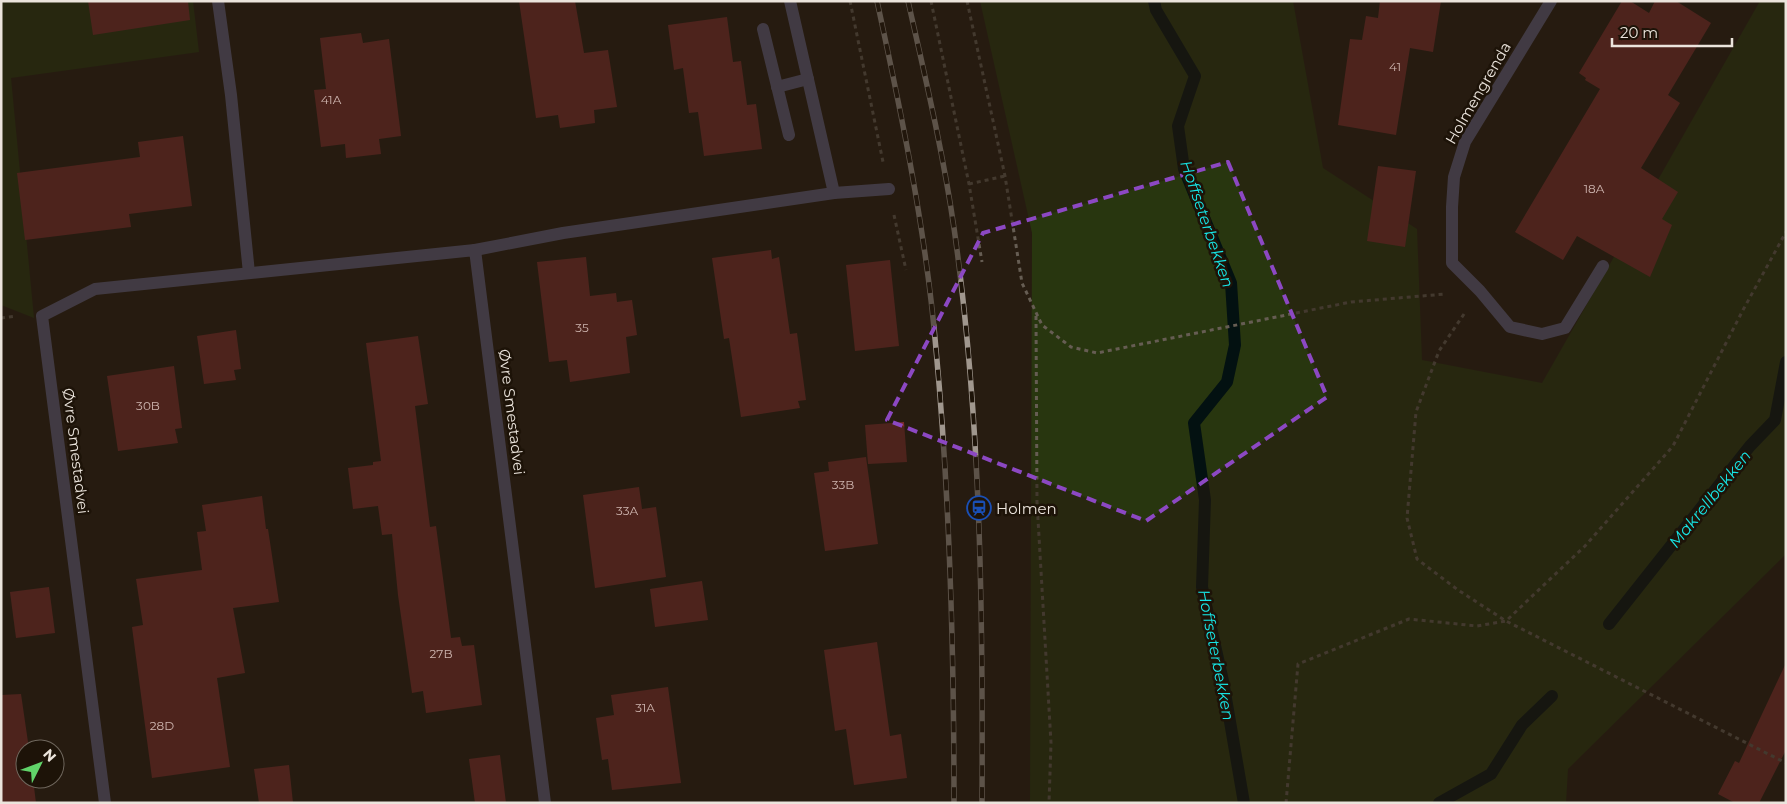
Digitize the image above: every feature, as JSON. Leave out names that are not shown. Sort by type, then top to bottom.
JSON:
[{"type":"street","points":[[218,1],[231,95],[249,272]]},
{"type":"street","points":[[790,1],[834,192]]},
{"type":"street","name":"Holmengrenda","points":[[1551,1],[1465,142],[1454,177],[1452,263],[1480,291],[1510,327],[1542,334],[1565,328],[1603,266]]},
{"type":"street","points":[[763,29],[789,136]]},
{"type":"street","points":[[777,86],[808,79]]},
{"type":"street","points":[[475,250],[563,233],[834,192],[889,189]]},
{"type":"street","name":"Øvre Smestadvei","points":[[105,803],[42,316],[95,289],[475,250],[545,803]]},
{"type":"path","points":[[850,1],[906,270]]},
{"type":"path","points":[[931,1],[969,184],[982,262]]},
{"type":"path","points":[[967,1],[1005,176],[1022,283],[1042,325],[1071,347],[1097,353],[1352,302],[1480,291]]},
{"type":"path","points":[[969,184],[1005,176]]},
{"type":"path","points":[[1286,803],[1298,664],[1409,619],[1477,626],[1506,621],[1585,546],[1673,446],[1743,310],[1786,232]]},
{"type":"path","points":[[1480,291],[1439,351],[1416,412],[1407,518],[1417,559],[1458,590],[1506,621],[1786,763]]},
{"type":"path","points":[[1036,313],[1037,502],[1051,743],[1049,803]]},
{"type":"highlighted area","points":[[1228,162],[1327,397],[1146,521],[887,420],[983,233]]},
{"type":"green space","points":[[1,1],[193,1],[199,52],[11,78],[34,318],[1,305]]},
{"type":"green space","points":[[980,1],[1293,1],[1323,168],[1417,229],[1422,360],[1542,383],[1760,1],[1786,1],[1786,554],[1568,769],[1566,803],[1030,803],[1032,233]]},
{"type":"building","points":[[88,1],[188,1],[190,20],[93,35]]},
{"type":"building","points":[[519,1],[575,1],[584,53],[608,50],[617,107],[594,110],[595,123],[560,128],[558,115],[536,118]]},
{"type":"building","points":[[1380,1],[1441,1],[1433,52],[1410,48],[1396,135],[1338,125],[1350,39],[1362,40],[1366,16],[1378,18]]},
{"type":"building","points":[[1622,1],[1630,1],[1649,13],[1655,1],[1676,1],[1711,23],[1668,95],[1680,103],[1641,168],[1678,192],[1662,219],[1672,225],[1650,277],[1577,236],[1563,260],[1515,232],[1600,89],[1585,80],[1586,78],[1579,73]]},
{"type":"building","points":[[727,17],[733,62],[741,61],[747,105],[756,104],[762,149],[704,156],[698,112],[689,113],[683,68],[674,70],[668,25]]},
{"type":"building","points":[[361,33],[363,43],[389,39],[401,136],[379,139],[381,154],[346,158],[345,144],[321,147],[314,90],[326,89],[320,38]]},
{"type":"building","points":[[183,136],[192,206],[129,214],[131,227],[25,240],[17,173],[140,157],[138,142]]},
{"type":"building","points":[[1378,166],[1416,171],[1405,247],[1367,241]]},
{"type":"building","points":[[771,250],[772,259],[779,257],[790,334],[797,333],[806,400],[798,401],[800,408],[741,417],[729,338],[724,339],[712,258]]},
{"type":"building","points":[[586,257],[590,296],[616,293],[617,302],[632,300],[637,335],[626,337],[630,373],[570,382],[567,360],[549,362],[537,262]]},
{"type":"building","points":[[890,260],[899,346],[855,351],[846,265]]},
{"type":"building","points":[[236,330],[241,369],[234,370],[236,380],[204,384],[197,336]]},
{"type":"building","points":[[418,336],[428,404],[415,406],[430,527],[436,526],[451,638],[460,637],[462,646],[474,645],[482,705],[426,713],[423,691],[412,693],[398,595],[392,534],[382,535],[378,506],[353,509],[348,468],[373,465],[373,462],[381,461],[366,343]]},
{"type":"building","points":[[174,366],[182,428],[175,429],[178,443],[118,451],[107,376]]},
{"type":"building","points":[[904,422],[907,462],[868,464],[865,425]]},
{"type":"building","points":[[866,457],[878,544],[825,551],[814,473],[829,471],[828,462]]},
{"type":"building","points":[[639,487],[642,509],[656,507],[666,577],[595,588],[583,495]]},
{"type":"building","points":[[262,496],[279,602],[233,608],[245,673],[217,678],[230,767],[152,778],[132,627],[143,625],[136,579],[202,570],[197,532],[206,531],[202,505]]},
{"type":"building","points":[[702,581],[708,620],[655,627],[650,589]]},
{"type":"building","points":[[49,587],[55,633],[16,638],[10,592]]},
{"type":"building","points":[[877,642],[890,736],[901,734],[907,778],[854,785],[846,729],[835,731],[824,650]]},
{"type":"building","points":[[1786,663],[1786,750],[1759,803],[1735,803],[1718,794],[1735,761],[1739,763]]},
{"type":"building","points":[[668,687],[681,783],[612,790],[608,759],[602,760],[596,718],[614,715],[611,695]]},
{"type":"building","points":[[21,694],[28,739],[15,739],[15,789],[34,789],[36,803],[1,803],[1,695]]},
{"type":"building","points":[[500,755],[506,803],[475,803],[469,759]]},
{"type":"building","points":[[289,765],[293,803],[259,803],[254,769]]},
{"type":"waterway","name":"Hoffseterbekken","points":[[1154,1],[1156,10],[1195,76],[1178,126],[1184,169],[1231,283],[1235,345],[1227,382],[1194,423],[1205,500],[1202,587],[1223,681],[1244,803]]},
{"type":"waterway","name":"Makrellbekken","points":[[1609,624],[1750,446],[1775,420],[1786,362]]},
{"type":"waterway","name":"Makrellbekken","points":[[1439,803],[1491,774],[1522,725],[1552,696]]},
{"type":"railway","points":[[877,1],[920,218],[932,305],[945,462],[953,689],[954,803]]},
{"type":"railway","points":[[908,1],[950,200],[970,371],[981,587],[982,803]]},
{"type":"place","name":"Holmen","points":[[979,508]]}]
